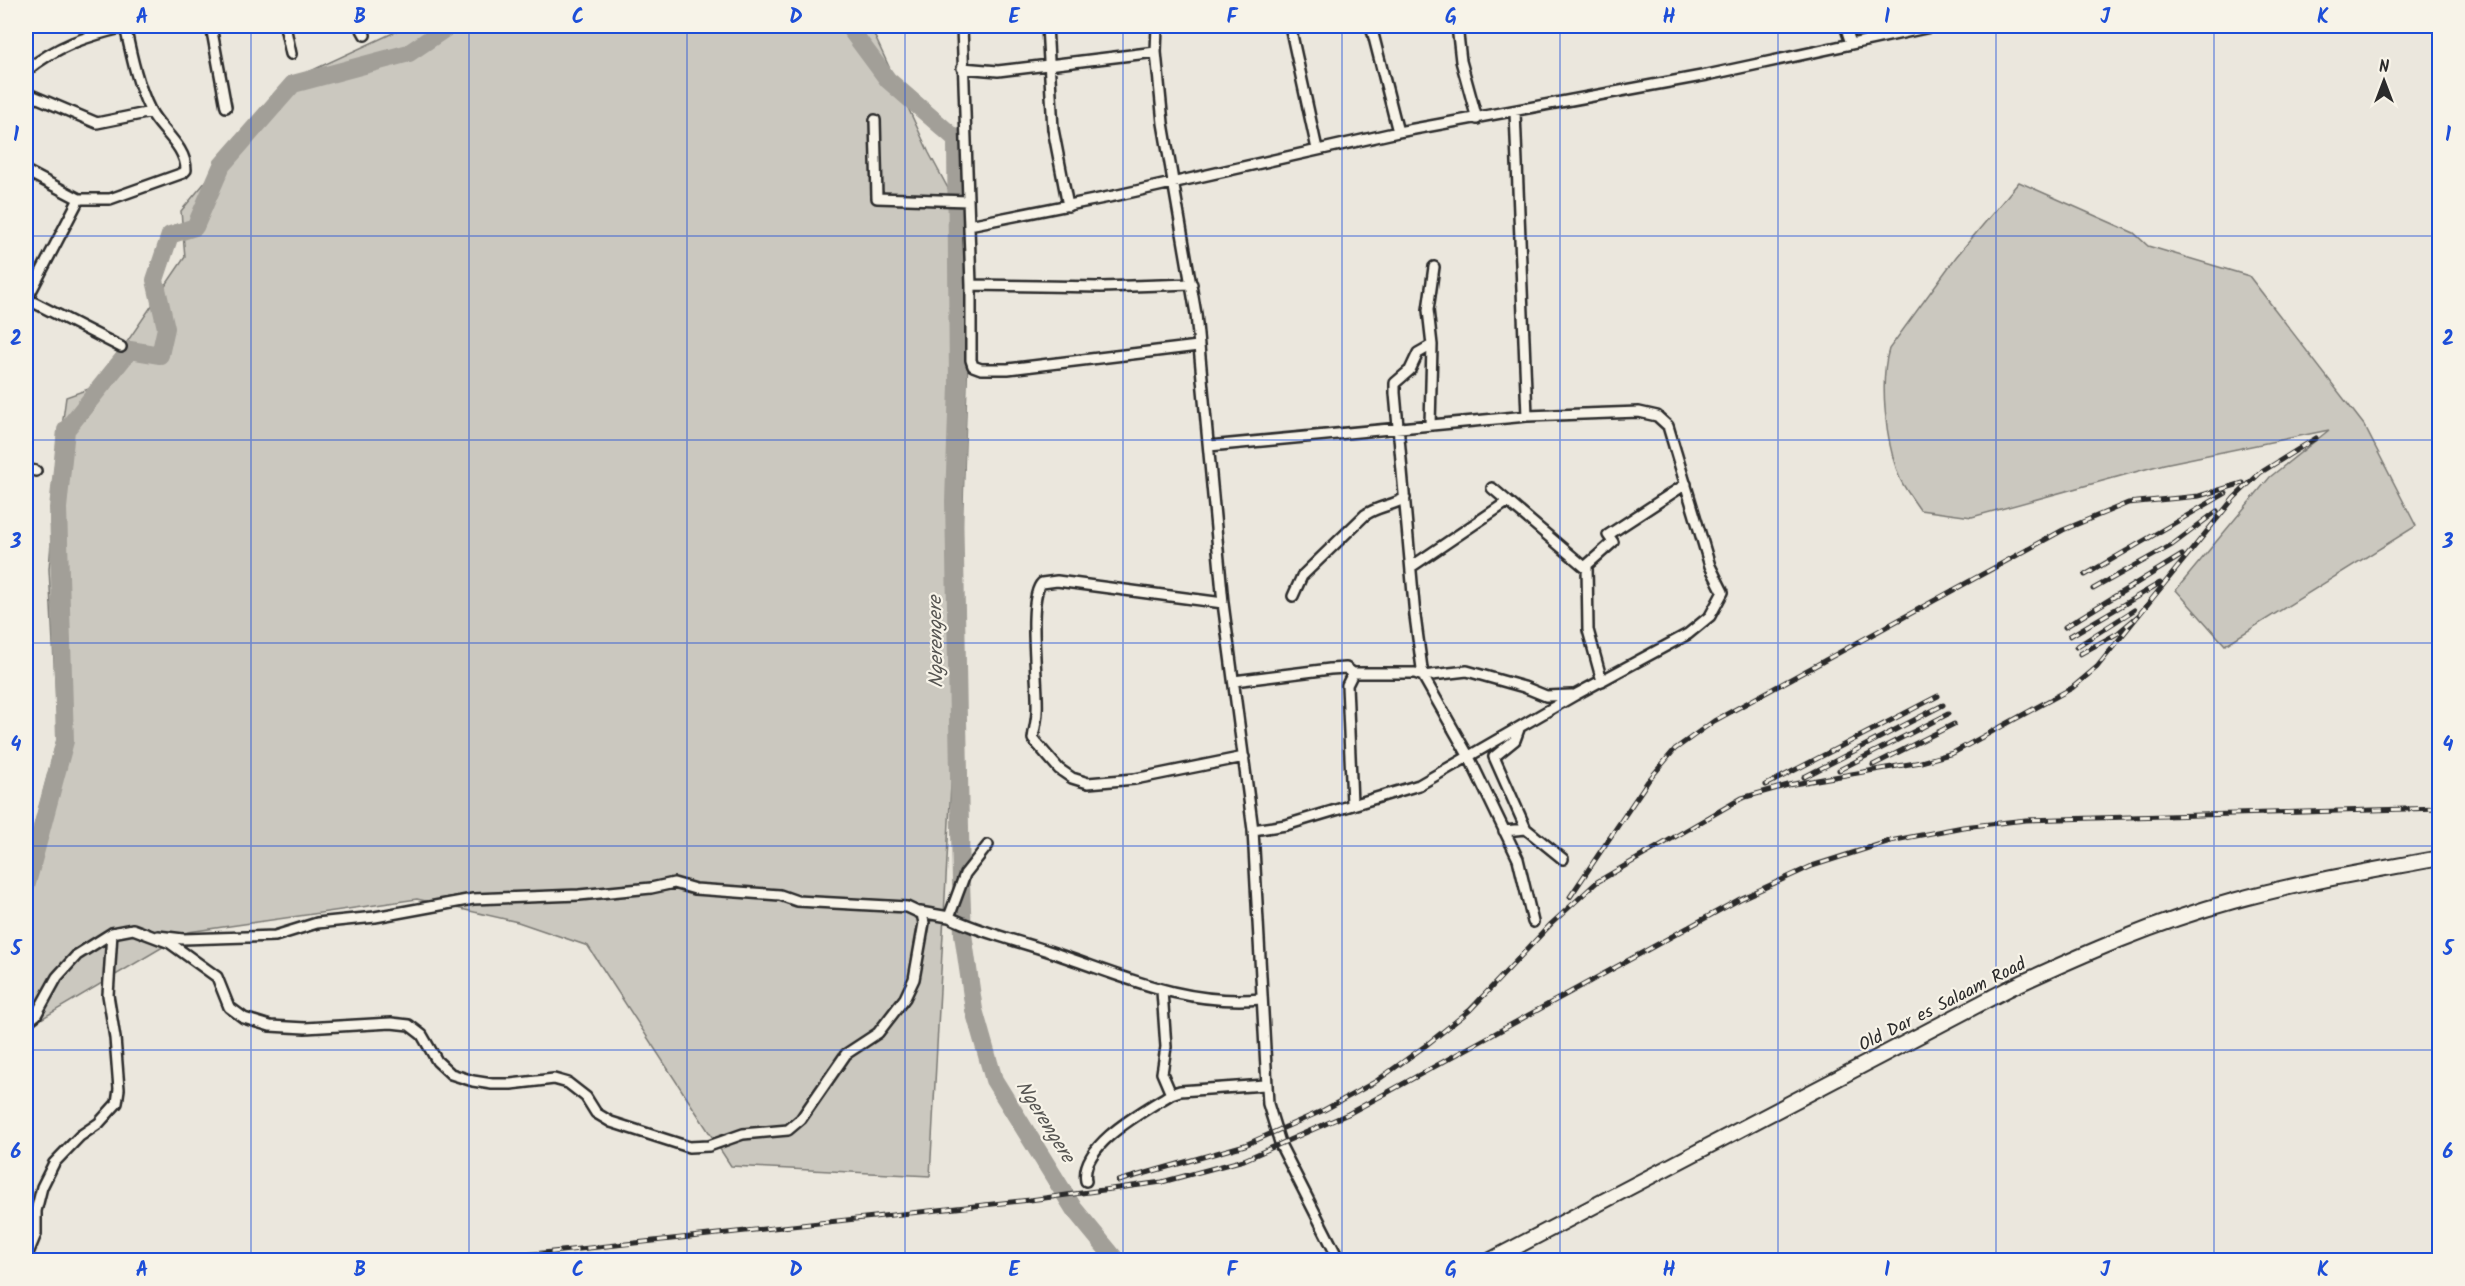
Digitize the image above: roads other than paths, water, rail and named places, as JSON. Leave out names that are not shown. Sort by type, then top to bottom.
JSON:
[{"type":"main road","name":"Old Dar es Salaam Road","points":[[1491,1260],[2008,989],[2078,956],[2233,901],[2286,887],[2439,858]]},
{"type":"street","points":[[26,71],[42,58],[69,42],[125,26],[134,68],[151,112],[182,154],[186,164],[183,173],[110,199],[79,199],[26,171]]},
{"type":"street","points":[[211,26],[226,106]]},
{"type":"street","points":[[285,26],[291,54]]},
{"type":"street","points":[[360,26],[365,35]]},
{"type":"street","points":[[962,26],[971,285],[971,360],[973,366],[981,369],[1008,369],[1198,346]]},
{"type":"street","points":[[1047,26],[1053,129],[1068,206]]},
{"type":"street","points":[[1157,26],[1156,52],[1173,181],[1192,284],[1223,603],[1253,830],[1265,1085],[1275,1133],[1339,1260]]},
{"type":"street","points":[[1290,26],[1317,149]]},
{"type":"street","points":[[1371,26],[1398,132]]},
{"type":"street","points":[[1457,26],[1461,61],[1476,119]]},
{"type":"street","points":[[1845,26],[1851,43]]},
{"type":"street","points":[[969,225],[1068,206],[1398,132],[1707,75],[1935,26]]},
{"type":"street","points":[[962,68],[998,71],[1156,52]]},
{"type":"street","points":[[26,93],[97,123],[151,112]]},
{"type":"street","points":[[1515,112],[1527,416]]},
{"type":"street","points":[[875,120],[877,198],[968,201]]},
{"type":"street","points":[[79,199],[27,299],[121,346]]},
{"type":"street","points":[[1430,425],[1432,345],[1428,310],[1434,267]]},
{"type":"street","points":[[971,285],[1101,287],[1192,284]]},
{"type":"street","points":[[1432,345],[1418,353],[1410,370],[1395,383],[1397,426],[1424,676],[1469,757],[1518,859],[1533,922]]},
{"type":"street","points":[[1209,446],[1397,426],[1527,416],[1639,412],[1657,416],[1668,426],[1710,566],[1723,592],[1710,615],[1697,628],[1419,785],[1398,793],[1352,803],[1286,825],[1253,830]]},
{"type":"street","points":[[26,469],[36,471]]},
{"type":"street","points":[[1602,681],[1588,630],[1587,569],[1596,555],[1613,542],[1608,535],[1686,484]]},
{"type":"street","points":[[1492,488],[1587,569]]},
{"type":"street","points":[[1293,596],[1302,576],[1365,515],[1376,508],[1397,503],[1405,498]]},
{"type":"street","points":[[1411,567],[1507,502]]},
{"type":"street","points":[[1223,603],[1070,582],[1042,583],[1036,592],[1034,634],[1037,712],[1033,739],[1059,770],[1072,778],[1088,783],[1135,779],[1244,757]]},
{"type":"street","points":[[1234,681],[1346,668],[1353,673],[1415,673],[1424,676],[1467,671],[1524,687],[1546,696],[1575,695]]},
{"type":"street","points":[[1352,803],[1347,685],[1353,673]]},
{"type":"street","points":[[1494,757],[1515,740],[1519,729]]},
{"type":"street","points":[[1488,746],[1526,829],[1563,859]]},
{"type":"street","points":[[1504,831],[1526,829]]},
{"type":"street","points":[[949,917],[965,874],[988,845]]},
{"type":"street","points":[[26,1023],[36,1015],[48,998],[57,977],[65,972],[77,955],[112,933],[133,929],[158,936],[183,939],[275,936],[316,923],[375,917],[473,899],[579,896],[651,888],[674,883],[687,888],[780,895],[790,900],[907,907],[920,912],[949,917],[968,927],[1049,951],[1161,991],[1204,998],[1261,999]]},
{"type":"street","points":[[158,936],[217,977],[229,1007],[244,1018],[270,1026],[304,1028],[392,1023],[409,1025],[422,1035],[437,1061],[452,1074],[492,1084],[554,1079],[568,1083],[586,1097],[596,1113],[611,1122],[689,1147],[709,1146],[743,1134],[788,1130],[801,1119],[846,1054],[878,1033],[905,998],[914,979],[916,954],[924,926],[924,917],[920,912]]},
{"type":"street","points":[[26,1258],[36,1234],[36,1210],[42,1187],[54,1163],[80,1136],[99,1123],[117,1103],[119,1089],[115,1038],[108,995],[112,933]]},
{"type":"street","points":[[1161,991],[1166,1047],[1162,1072],[1170,1094]]},
{"type":"street","points":[[1086,1181],[1085,1170],[1096,1147],[1170,1094],[1265,1085]]},
{"type":"waterway","points":[[26,887],[65,741],[58,508],[66,430],[130,350],[160,355],[166,328],[155,280],[170,235],[195,227],[222,165],[293,84],[409,53],[449,26]]},
{"type":"waterway","name":"Ngerengere","points":[[848,26],[888,80],[956,139],[958,385],[954,501],[961,883],[963,934],[974,1010],[994,1080],[1074,1209],[1116,1260]]},
{"type":"railway","points":[[2080,654],[2118,633],[2138,616],[2234,498],[2260,473],[2316,438]]},
{"type":"railway","points":[[1570,897],[1648,781],[1675,749],[1714,721],[2063,530],[2128,503],[2199,496],[2243,483]]},
{"type":"railway","points":[[2085,575],[2226,493]]},
{"type":"railway","points":[[2093,589],[2172,545],[2217,511]]},
{"type":"railway","points":[[2065,627],[2182,555]]},
{"type":"railway","points":[[2070,636],[2160,583]]},
{"type":"railway","points":[[2076,647],[2134,610]]},
{"type":"railway","points":[[1118,1181],[1245,1145],[1324,1110],[1375,1082],[1470,1010],[1551,924],[1597,882],[1742,798],[1788,785],[1921,762],[1953,753],[2072,688],[2097,667],[2138,616]]},
{"type":"railway","points":[[1766,785],[1938,696]]},
{"type":"railway","points":[[1804,777],[1943,705]]},
{"type":"railway","points":[[1839,770],[1948,714]]},
{"type":"railway","points":[[1873,765],[1954,724]]},
{"type":"railway","points":[[479,1260],[1030,1200],[1162,1182],[1244,1160],[1348,1114],[1740,899],[1812,866],[1890,841],[1963,827],[2026,820],[2440,808]]}]
